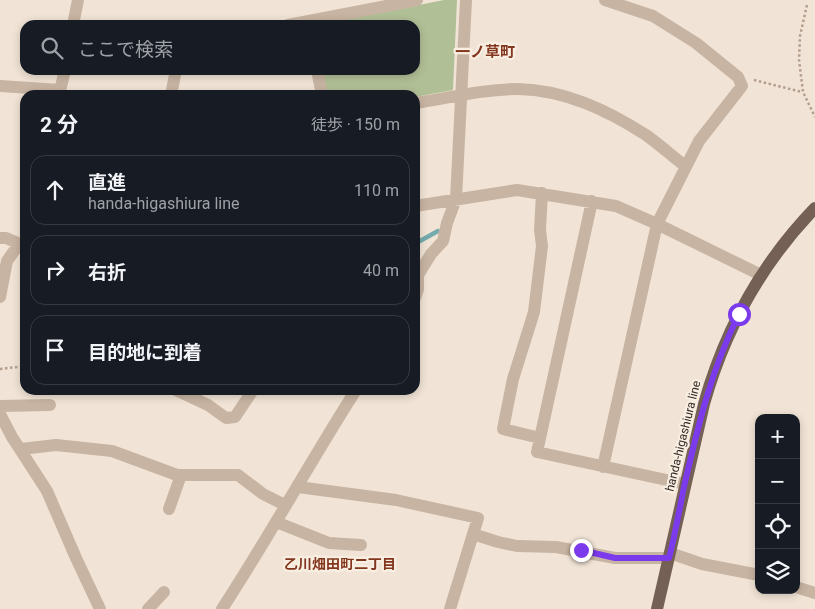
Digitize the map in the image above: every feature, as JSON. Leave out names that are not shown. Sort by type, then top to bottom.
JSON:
[{"type":"main road","name":"handa-higashiura line","points":[[657,609],[685,484],[713,373],[724,343],[761,275],[792,232],[815,208]]},
{"type":"street","points":[[74,20],[78,0]]},
{"type":"street","points":[[323,20],[417,0]]},
{"type":"street","points":[[420,272],[431,254],[443,240],[456,199],[466,0]]},
{"type":"street","points":[[602,467],[657,224],[686,166],[709,128],[742,86],[738,77],[696,43],[652,16],[605,0]]},
{"type":"street","points":[[60,90],[64,75]]},
{"type":"street","points":[[172,90],[175,75]]},
{"type":"street","points":[[318,75],[321,90]]},
{"type":"street","points":[[0,86],[40,90]]},
{"type":"street","points":[[420,102],[516,89],[536,90],[573,97],[632,127],[686,166]]},
{"type":"street","points":[[420,205],[517,190],[592,201],[616,206],[761,275]]},
{"type":"street","points":[[540,438],[502,429],[513,379],[534,312],[542,246],[540,230],[542,193]]},
{"type":"street","points":[[592,201],[538,452],[685,484]]},
{"type":"street","points":[[0,238],[6,238],[20,244]]},
{"type":"street","points":[[0,296],[7,261],[20,247]]},
{"type":"street","points":[[187,395],[208,405],[226,418],[231,419],[235,417],[250,395]]},
{"type":"street","points":[[222,609],[353,395]]},
{"type":"street","points":[[0,406],[50,405]]},
{"type":"street","points":[[0,414],[6,438],[21,449],[53,503],[100,609]]},
{"type":"street","points":[[21,449],[56,445],[112,452],[169,473],[181,475],[238,475],[263,494],[285,505]]},
{"type":"street","points":[[169,509],[181,475]]},
{"type":"street","points":[[298,486],[396,500],[478,518],[450,609]]},
{"type":"street","points":[[276,522],[329,543],[361,545]]},
{"type":"street","points":[[474,534],[517,546],[556,547],[615,558],[669,556],[755,574]]},
{"type":"street","points":[[800,587],[815,593]]},
{"type":"street","points":[[148,609],[164,592]]},
{"type":"path","points":[[807,5],[800,36],[799,60],[802,92],[815,117]]},
{"type":"path","points":[[740,82],[752,80],[802,92]]},
{"type":"path","points":[[0,369],[20,367]]},
{"type":"green space","points":[[444,0],[457,0],[453,90],[420,96],[420,90],[325,90],[323,75],[420,75],[420,20],[342,20]]},
{"type":"waterway","points":[[420,241],[438,231]]},
{"type":"district","name":"一ノ草町","points":[[485,52]]},
{"type":"district","name":"乙川畑田町二丁目","points":[[340,564]]},
{"type":"route","points":[[581,550],[615,558],[669,558],[704,404],[724,343],[739,314]]}]
